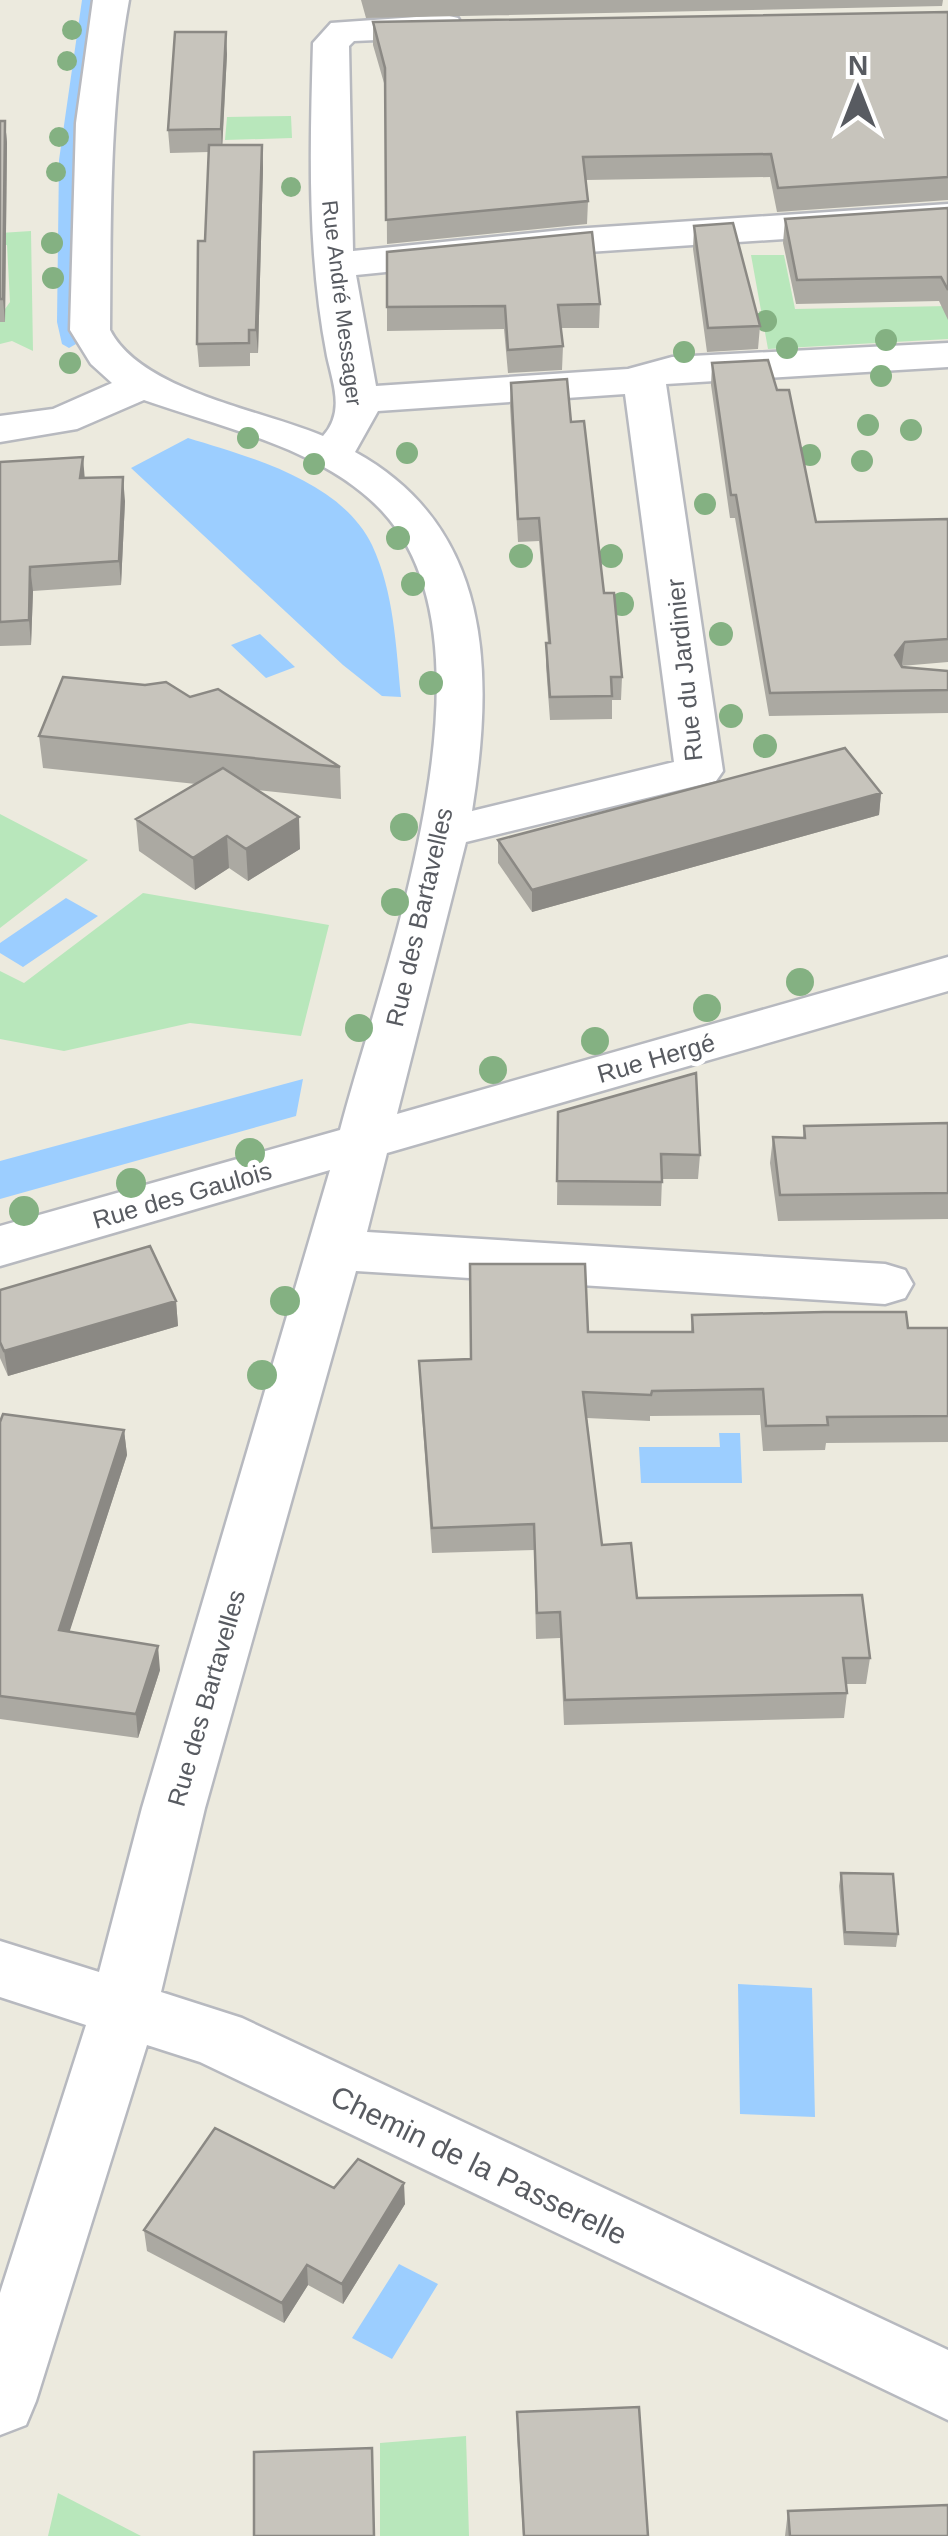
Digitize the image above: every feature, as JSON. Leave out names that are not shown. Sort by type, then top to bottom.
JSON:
[{"type":"street","name":"Rue des Bartavelles","points":[[0,2402],[124,2007],[152,1888],[335,1250],[442,833],[461,728],[458,648],[445,579],[424,533],[398,502],[363,472],[330,452],[144,385],[116,370],[100,352],[90,330],[89,175],[96,80],[111,0]]},
{"type":"street","name":"Rue André Messager","points":[[330,452],[344,440],[358,415],[333,265],[327,201],[331,43],[344,30],[484,26]]},
{"type":"street","points":[[333,265],[573,240],[948,216]]},
{"type":"street","points":[[358,400],[631,381],[672,369],[948,355]]},
{"type":"street","name":"Rue du Jardinier","points":[[442,833],[698,770],[650,389],[631,381]]},
{"type":"street","points":[[0,429],[62,420],[144,385]]},
{"type":"street","name":"Rue Hergé","points":[[364,1141],[948,974]]},
{"type":"street","name":"Rue des Gaulois","points":[[0,1246],[364,1141]]},
{"type":"street","points":[[335,1250],[885,1284]]},
{"type":"street","name":"Chemin de la Passerelle","points":[[0,1969],[218,2039],[948,2386]]},
{"type":"green space","points":[[291,116],[292,138],[225,140],[227,117]]},
{"type":"green space","points":[[31,231],[33,351],[12,341],[0,344],[0,316],[10,302],[7,245],[0,245],[0,233]]},
{"type":"green space","points":[[751,255],[784,255],[795,309],[948,306],[948,339],[768,349]]},
{"type":"green space","points":[[0,814],[88,860],[0,928]]},
{"type":"green space","points":[[143,893],[329,925],[301,1036],[190,1023],[64,1051],[0,1039],[0,971],[24,983]]},
{"type":"green space","points":[[466,2436],[469,2536],[380,2536],[380,2443]]},
{"type":"green space","points":[[58,2493],[141,2536],[48,2536]]},
{"type":"water","points":[[188,438],[292,475],[339,504],[358,523],[372,545],[385,581],[401,697],[382,696],[343,665],[131,468]]},
{"type":"water","points":[[260,634],[295,667],[266,678],[231,645]]},
{"type":"water","points":[[66,898],[98,916],[23,967],[0,953],[0,943]]},
{"type":"water","points":[[303,1079],[296,1116],[0,1199],[0,1161]]},
{"type":"water","points":[[719,1433],[740,1433],[742,1483],[641,1483],[639,1447],[720,1447]]},
{"type":"water","points":[[738,1984],[812,1988],[815,2117],[740,2114]]},
{"type":"water","points":[[399,2264],[438,2284],[392,2359],[352,2338]]},
{"type":"building","points":[[948,12],[948,177],[778,188],[771,154],[583,157],[588,201],[386,220],[385,68],[373,22]]},
{"type":"building","points":[[175,32],[226,32],[221,129],[168,130]]},
{"type":"building","points":[[0,121],[5,121],[3,299],[0,299]]},
{"type":"building","points":[[209,145],[262,145],[256,330],[249,330],[249,343],[197,344],[198,241],[205,241]]},
{"type":"building","points":[[948,208],[948,290],[941,277],[797,280],[785,219]]},
{"type":"building","points":[[733,223],[760,326],[708,328],[694,226]]},
{"type":"building","points":[[592,232],[600,304],[558,305],[563,346],[508,350],[505,306],[387,307],[387,252]]},
{"type":"building","points":[[768,360],[777,390],[789,390],[816,522],[948,519],[948,639],[905,642],[895,655],[902,667],[948,671],[948,690],[770,693],[736,495],[731,495],[712,363]]},
{"type":"building","points":[[567,379],[571,422],[584,421],[604,593],[614,593],[622,677],[611,677],[612,696],[550,697],[546,643],[550,643],[539,518],[518,519],[511,383]]},
{"type":"building","points":[[83,457],[80,478],[123,477],[119,561],[30,567],[29,620],[0,622],[0,462]]},
{"type":"building","points":[[63,677],[145,685],[166,682],[190,697],[218,689],[340,767],[39,736]]},
{"type":"building","points":[[845,748],[881,793],[532,890],[498,840]]},
{"type":"building","points":[[223,768],[299,817],[246,849],[227,836],[193,858],[136,819]]},
{"type":"building","points":[[696,1073],[700,1155],[661,1154],[662,1182],[557,1181],[558,1112]]},
{"type":"building","points":[[948,1123],[948,1193],[780,1195],[773,1137],[805,1138],[804,1126]]},
{"type":"building","points":[[150,1246],[176,1301],[4,1351],[0,1342],[0,1290]]},
{"type":"building","points":[[470,1264],[585,1264],[588,1332],[693,1332],[692,1315],[824,1312],[906,1312],[908,1328],[948,1328],[948,1416],[827,1417],[828,1425],[766,1426],[763,1389],[652,1391],[651,1395],[583,1392],[602,1545],[631,1543],[637,1598],[862,1595],[870,1658],[843,1658],[847,1693],[565,1700],[560,1612],[537,1613],[534,1524],[432,1528],[419,1361],[471,1359]]},
{"type":"building","points":[[3,1414],[124,1430],[59,1630],[158,1646],[136,1714],[0,1696]]},
{"type":"building","points":[[841,1873],[893,1874],[898,1934],[845,1932]]},
{"type":"building","points":[[215,2128],[334,2188],[358,2159],[404,2183],[342,2284],[307,2265],[282,2303],[144,2230]]},
{"type":"building","points":[[639,2407],[648,2536],[524,2536],[517,2412]]},
{"type":"building","points":[[372,2448],[374,2536],[254,2536],[254,2452]]},
{"type":"building","points":[[948,2505],[948,2536],[790,2536],[788,2511]]},
{"type":"waterway","points":[[69,344],[64,322],[66,160],[88,0]]}]
